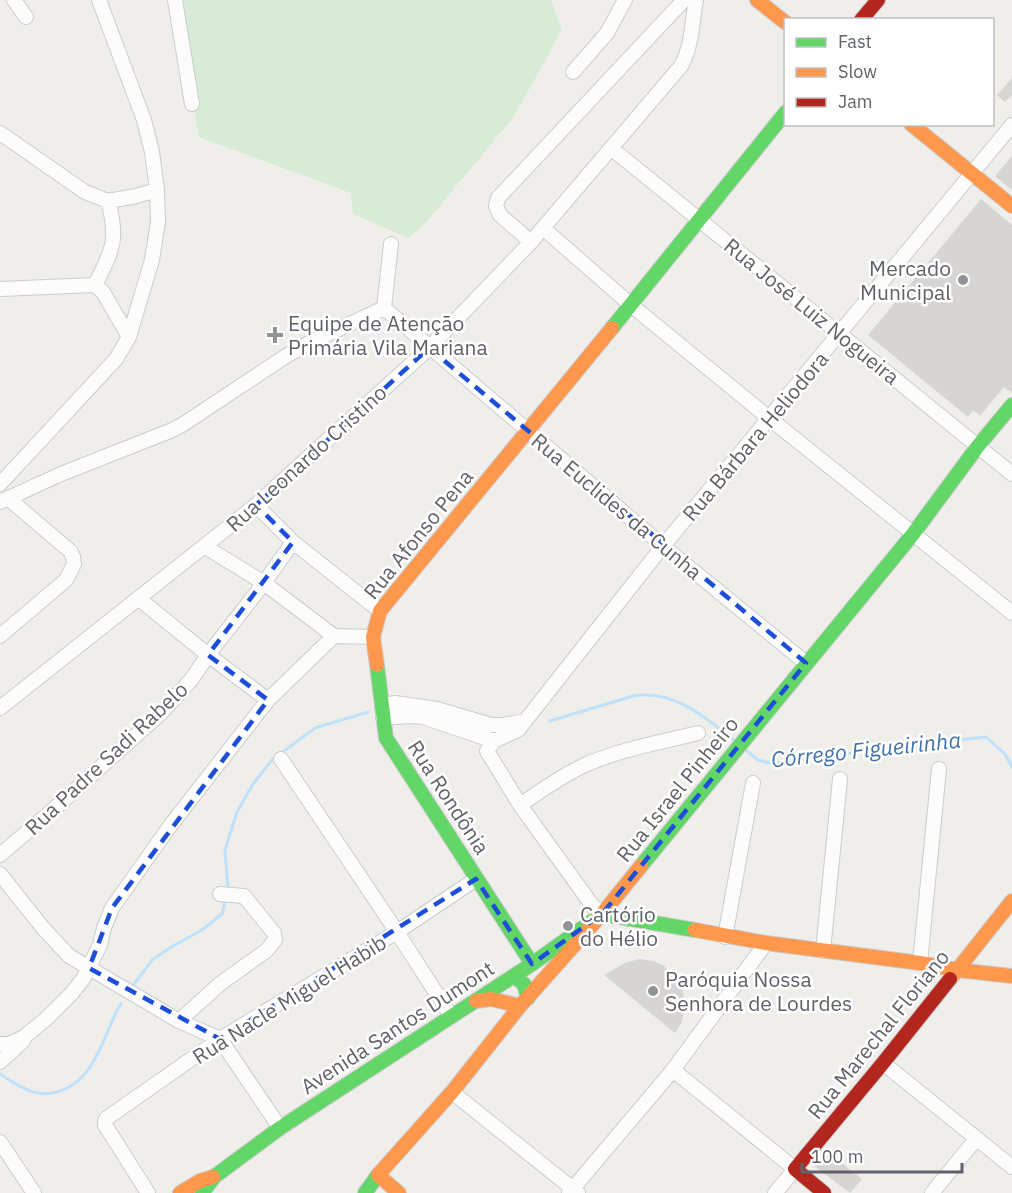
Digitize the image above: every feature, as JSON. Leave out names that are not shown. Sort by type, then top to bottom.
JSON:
[{"type":"main road","points":[[757,0],[784,21]]},
{"type":"main road","points":[[863,18],[878,0]]},
{"type":"main road","name":"Rua Afonso Pena","points":[[373,637],[380,611],[784,115]]},
{"type":"main road","points":[[913,126],[1012,206]]},
{"type":"main road","name":"Rua Israel Pinheiro","points":[[365,1193],[378,1175],[452,1092],[518,1002],[602,914],[913,534],[978,446],[1012,405]]},
{"type":"main road","name":"Rua Rondônia","points":[[373,637],[387,738],[532,964]]},
{"type":"main road","name":"Rua Marechal Floriano","points":[[795,1169],[1012,901]]},
{"type":"main road","points":[[602,914],[766,944],[1012,976]]},
{"type":"main road","name":"Avenida Santos Dumont","points":[[202,1193],[215,1176],[280,1128],[509,980],[602,914]]},
{"type":"main road","points":[[509,980],[524,984],[518,1002],[504,994],[509,980]]},
{"type":"main road","points":[[474,1002],[491,999],[518,1002]]},
{"type":"main road","points":[[795,1169],[824,1193]]},
{"type":"main road","points":[[378,1175],[399,1193]]},
{"type":"main road","name":"Avenida Santos Dumont","points":[[180,1193],[200,1181],[215,1176]]},
{"type":"street","points":[[14,0],[26,16]]},
{"type":"street","points":[[0,484],[116,359],[129,337],[152,260],[158,222],[152,152],[144,120],[99,0]]},
{"type":"street","points":[[175,0],[192,104]]},
{"type":"street","points":[[573,72],[607,33],[625,0]]},
{"type":"street","points":[[531,242],[500,215],[496,206],[498,198],[684,0]]},
{"type":"street","name":"Rua Leonardo Cristino","points":[[0,708],[256,506],[429,348],[531,242],[671,80],[686,58],[696,0]]},
{"type":"street","name":"Rua Bárbara Heliodora","points":[[494,741],[518,730],[663,546],[1012,125]]},
{"type":"street","points":[[0,133],[85,192],[108,201],[157,190]]},
{"type":"street","name":"Rua José Luiz Nogueira","points":[[611,148],[1012,474]]},
{"type":"street","points":[[95,285],[112,250],[114,223],[108,201]]},
{"type":"street","points":[[543,228],[631,305],[1012,613]]},
{"type":"street","points":[[0,636],[66,580],[74,564],[74,557],[70,551],[5,501],[60,474],[170,431],[286,356],[384,308],[391,244]]},
{"type":"street","points":[[0,289],[95,285],[103,292],[129,337]]},
{"type":"street","name":"Rua Euclides da Cunha","points":[[384,308],[663,546],[806,663]]},
{"type":"street","points":[[256,506],[293,542],[380,611]]},
{"type":"street","name":"Rua Padre Sadi Rabelo","points":[[0,855],[161,713],[191,680],[293,542]]},
{"type":"street","points":[[204,546],[264,583],[334,636],[373,637]]},
{"type":"street","points":[[138,598],[268,700]]},
{"type":"street","points":[[0,1062],[72,993],[83,979],[100,945],[112,908],[171,826],[268,700],[334,636]]},
{"type":"street","points":[[382,711],[395,704],[416,705],[491,725],[525,721]]},
{"type":"street","points":[[382,711],[423,717],[494,741],[488,750],[520,805],[592,905],[602,914]]},
{"type":"street","points":[[520,805],[554,782],[589,764],[698,733]]},
{"type":"street","points":[[280,759],[451,1016]]},
{"type":"street","points":[[920,963],[939,769]]},
{"type":"street","points":[[823,951],[840,779]]},
{"type":"street","points":[[725,937],[753,783]]},
{"type":"street","points":[[0,874],[43,928],[69,956],[179,1021],[220,1039],[280,1128]]},
{"type":"street","name":"Rua Nacle Miguel Habib","points":[[148,1193],[105,1125],[107,1118],[220,1039],[397,932],[477,879]]},
{"type":"street","points":[[179,1021],[221,983],[266,951],[275,940],[274,933],[247,898],[242,894],[220,894]]},
{"type":"street","points":[[452,1092],[573,1192],[673,1070],[766,944]]},
{"type":"street","points":[[0,1044],[9,1044],[24,1037],[46,1018]]},
{"type":"street","points":[[882,1063],[1012,1167]]},
{"type":"street","points":[[673,1070],[795,1169]]},
{"type":"street","points":[[933,1193],[976,1139]]},
{"type":"street","points":[[0,1142],[34,1193]]},
{"type":"street","name":"Rua Marechal Floriano","points":[[775,1193],[795,1169]]},
{"type":"highlighted area","points":[[429,348],[806,663],[602,914],[532,964],[476,879],[220,1039],[89,968],[112,908],[268,700],[208,655],[293,542],[256,505]]},
{"type":"green space","points":[[175,0],[551,0],[562,30],[513,118],[424,225],[408,238],[353,214],[351,193],[199,137]]},
{"type":"building","points":[[1012,78],[1012,95],[1005,102],[997,95]]},
{"type":"building","points":[[1012,156],[1012,190],[995,176]]},
{"type":"building","name":"Mercado Municipal","points":[[981,199],[1012,225],[1012,393],[1004,387],[980,416],[973,410],[968,417],[868,335]]},
{"type":"building","name":"Paróquia Nossa Senhora de Lourdes","points":[[640,959],[664,966],[681,985],[684,1010],[682,1022],[675,1033],[604,975],[627,962]]},
{"type":"building","points":[[827,1151],[862,1179],[850,1193],[814,1166]]},
{"type":"waterway","name":"Córrego Figueirinha","points":[[550,721],[633,696],[648,695],[662,697],[688,707],[735,741]]},
{"type":"waterway","name":"Córrego Figueirinha","points":[[228,889],[225,850],[237,812],[253,784],[273,759],[315,728],[368,712]]},
{"type":"waterway","name":"Córrego Figueirinha","points":[[747,751],[758,760],[769,763],[986,737],[1005,754],[1012,767]]},
{"type":"waterway","name":"Córrego Figueirinha","points":[[134,984],[153,959],[202,930],[222,914],[226,899]]},
{"type":"waterway","name":"Córrego Figueirinha","points":[[0,1074],[23,1088],[40,1094],[56,1092],[74,1084],[92,1064],[121,1004]]},
{"type":"traffic: fast","points":[[612,328],[784,114]]},
{"type":"traffic: fast","points":[[641,866],[913,534],[978,446],[1012,405]]},
{"type":"traffic: fast","points":[[377,665],[386,738],[532,964]]},
{"type":"traffic: fast","points":[[202,1193],[215,1176],[280,1128],[532,964],[602,914],[695,930]]},
{"type":"traffic: fast","points":[[514,976],[524,984],[528,998]]},
{"type":"traffic: fast","points":[[365,1193],[378,1175]]},
{"type":"traffic: slow","points":[[757,0],[784,21]]},
{"type":"traffic: slow","points":[[913,126],[1012,206]]},
{"type":"traffic: slow","points":[[377,665],[373,637],[380,611],[612,328]]},
{"type":"traffic: slow","points":[[399,1193],[378,1175],[452,1092],[520,1006],[602,914],[641,866]]},
{"type":"traffic: slow","points":[[950,979],[1012,901]]},
{"type":"traffic: slow","points":[[695,930],[766,943],[1012,976]]},
{"type":"traffic: slow","points":[[476,1001],[491,999],[520,1006]]},
{"type":"traffic: slow","points":[[180,1193],[200,1181],[213,1177]]},
{"type":"traffic: jam","points":[[863,18],[878,0]]},
{"type":"traffic: jam","points":[[824,1193],[795,1169],[950,979]]},
{"type":"place","name":"Mercado Municipal","points":[[963,280]]},
{"type":"place","name":"Equipe de Atenção Primária Vila Mariana","points":[[275,335]]},
{"type":"place","name":"Cartório do Hélio","points":[[568,926]]},
{"type":"place","name":"Paróquia Nossa Senhora de Lourdes","points":[[653,991]]}]
